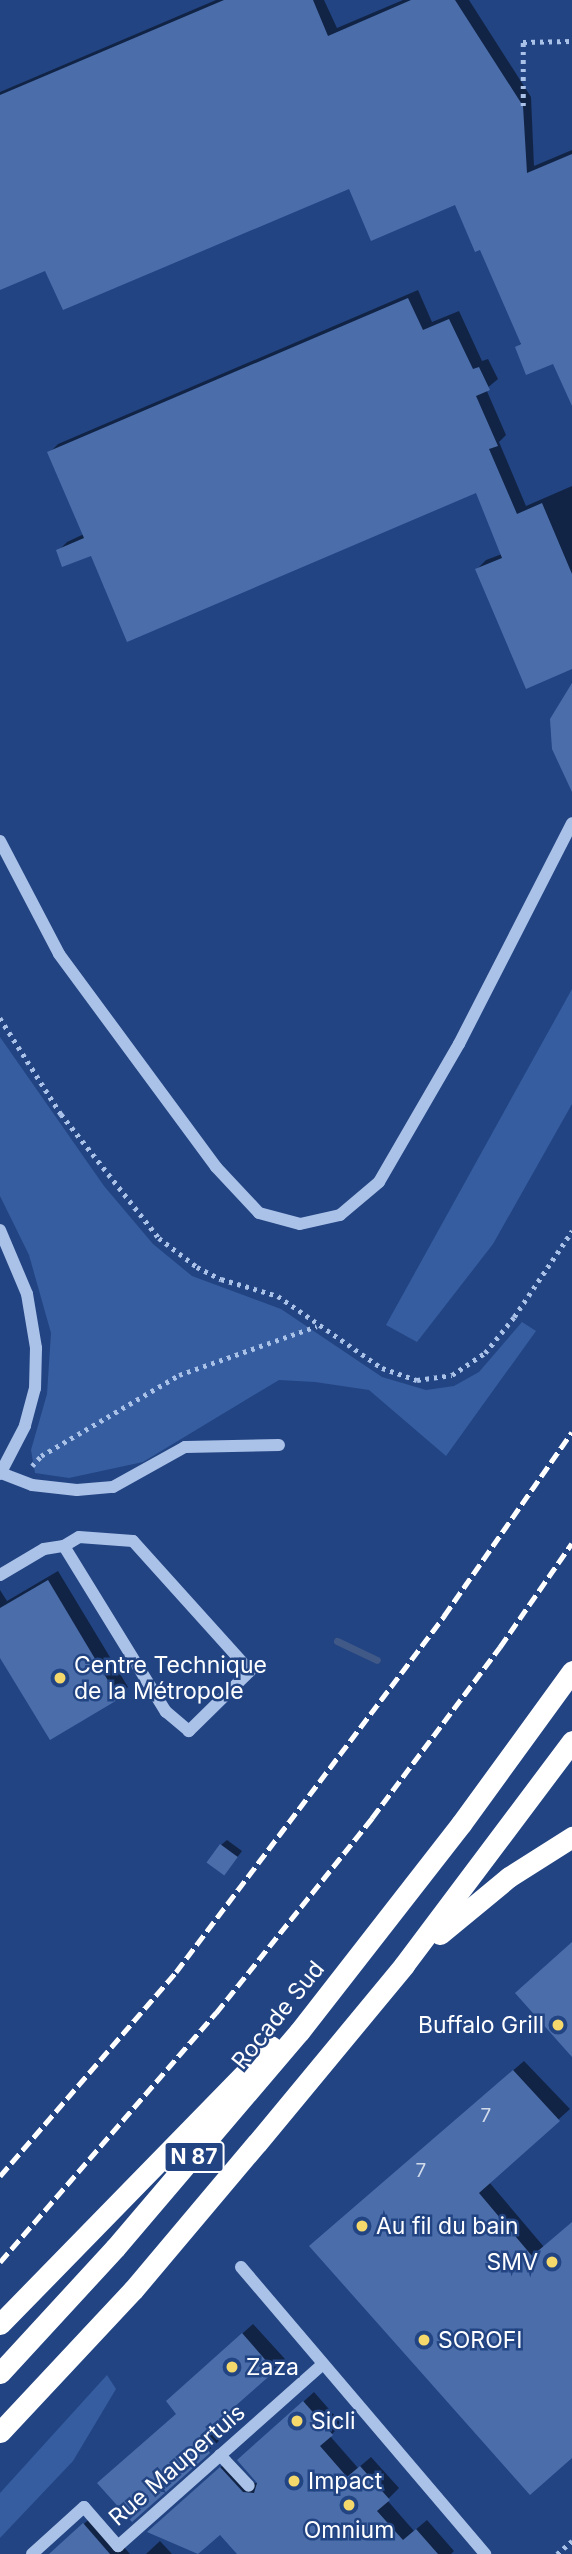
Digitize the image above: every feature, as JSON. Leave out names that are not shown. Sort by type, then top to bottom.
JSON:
[{"type":"highway","name":"Rocade Sud","points":[[0,2374],[178,2176],[378,1933],[572,1671]]},
{"type":"highway","name":"N 87","points":[[0,2432],[133,2290],[404,1965],[572,1741]]},
{"type":"highway","points":[[404,1965],[500,1884],[572,1837]]},
{"type":"highway","points":[[0,2324],[378,1933]]},
{"type":"highway","points":[[0,2448],[133,2290]]},
{"type":"street","points":[[0,841],[59,954],[216,1167],[259,1213],[300,1224],[340,1215],[379,1182],[459,1044],[572,822]]},
{"type":"street","points":[[0,1230],[27,1294],[36,1348],[35,1388],[26,1426],[0,1474],[32,1485],[77,1490],[113,1487],[185,1447],[279,1445]]},
{"type":"street","points":[[0,1575],[44,1549],[64,1546],[79,1537],[134,1541],[250,1671],[189,1731],[166,1712],[64,1546]]},
{"type":"street","points":[[241,2267],[485,2554]]},
{"type":"street","name":"Rue Maupertuis","points":[[32,2554],[83,2507],[118,2546],[323,2364]]},
{"type":"street","points":[[220,2455],[249,2486]]},
{"type":"path","points":[[523,106],[523,42],[572,41]]},
{"type":"path","points":[[0,1018],[61,1114],[159,1238],[197,1267],[220,1279],[278,1296],[382,1368],[417,1380],[452,1375],[485,1353],[514,1317],[572,1231]]},
{"type":"path","points":[[19,1480],[41,1456],[179,1375],[318,1326]]},
{"type":"path","points":[[557,2554],[572,2541]]},
{"type":"shaded area","points":[[572,989],[572,1104],[493,1244],[417,1342],[386,1325]]},
{"type":"shaded area","points":[[0,1037],[104,1186],[153,1244],[192,1276],[281,1309],[382,1377],[426,1390],[454,1386],[479,1372],[522,1322],[536,1331],[446,1456],[369,1390],[279,1380],[143,1462],[69,1478],[35,1473],[31,1450],[47,1394],[51,1333],[29,1255],[0,1196]]},
{"type":"shaded area","points":[[107,2375],[116,2389],[73,2461],[0,2538],[0,2493]]},
{"type":"building","points":[[224,0],[313,0],[328,36],[411,0],[455,0],[523,106],[527,173],[572,154],[572,406],[553,364],[526,375],[515,347],[521,344],[480,250],[475,252],[455,205],[371,241],[349,189],[63,310],[45,271],[0,290],[0,95]]},
{"type":"building","points":[[408,298],[423,330],[449,319],[473,369],[479,367],[490,390],[476,396],[498,446],[489,449],[517,514],[542,503],[572,574],[572,669],[526,689],[475,569],[502,558],[476,493],[127,642],[91,556],[62,567],[56,550],[84,538],[47,452]]},
{"type":"building","points":[[572,683],[572,792],[552,749],[550,719]]},
{"type":"building","name":"Centre Technique de la Métropole","points":[[48,1580],[119,1699],[50,1740],[0,1658],[0,1608]]},
{"type":"building","points":[[220,1844],[238,1857],[224,1876],[206,1863]]},
{"type":"building","name":"Buffalo Grill","points":[[572,1942],[572,2057],[515,1993]]},
{"type":"building","points":[[513,2070],[560,2121],[479,2193],[532,2256],[572,2222],[572,2458],[530,2495],[309,2246]]},
{"type":"building","points":[[242,2333],[275,2371],[199,2438],[210,2453],[132,2522],[97,2483],[176,2414],[166,2401]]},
{"type":"building","points":[[303,2401],[333,2435],[320,2446],[347,2477],[360,2466],[390,2500],[377,2511],[403,2540],[416,2529],[438,2554],[237,2554],[220,2535],[198,2554],[147,2532],[220,2467],[243,2492],[254,2493],[257,2483],[237,2460]]},
{"type":"building","points":[[83,2523],[110,2554],[49,2554]]},
{"type":"waterway","points":[[337,1641],[377,1660]]},
{"type":"railway","points":[[0,2176],[176,1972],[444,1616],[572,1432]]},
{"type":"railway","points":[[0,2262],[216,2013],[372,1818],[500,1647],[572,1543]]},
{"type":"place","name":"Centre Technique de la Métropole","points":[[60,1678]]},
{"type":"place","name":"Buffalo Grill","points":[[558,2025]]},
{"type":"place","name":"Au fil du bain","points":[[362,2226]]},
{"type":"place","name":"SMV","points":[[552,2262]]},
{"type":"place","name":"SOROFI","points":[[424,2340]]},
{"type":"place","name":"Zaza","points":[[232,2367]]},
{"type":"place","name":"Sicli","points":[[297,2421]]},
{"type":"place","name":"Impact","points":[[294,2481]]},
{"type":"place","name":"Omnium","points":[[349,2505]]}]
